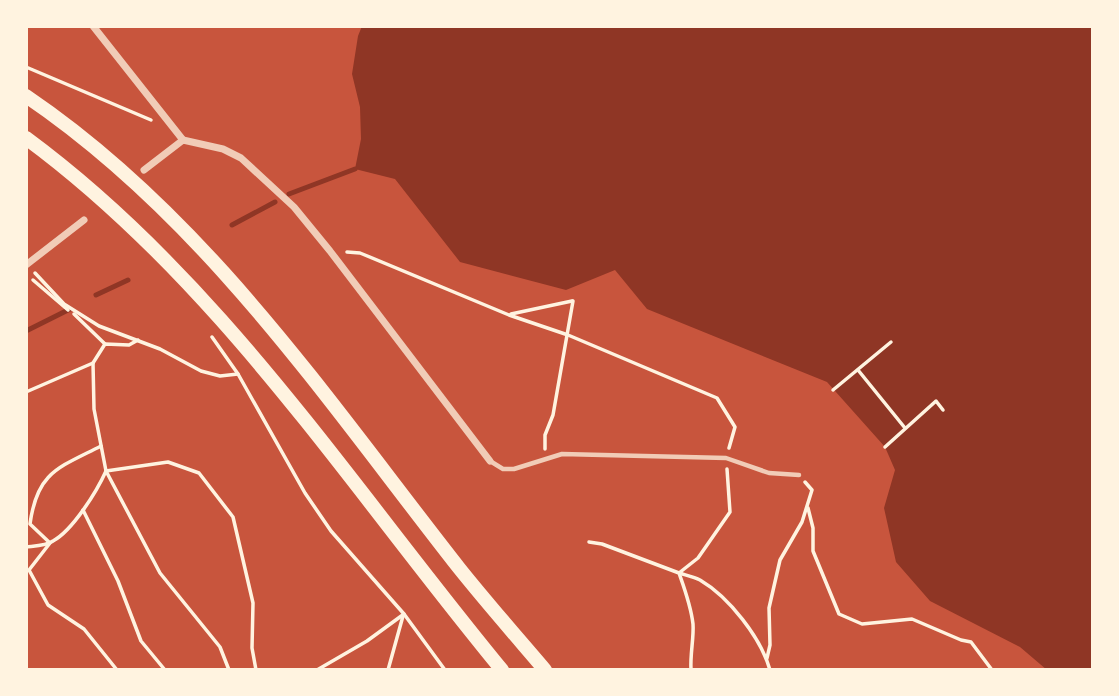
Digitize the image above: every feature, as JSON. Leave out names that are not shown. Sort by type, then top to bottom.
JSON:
[{"type":"highway","points":[[26,96],[110,160],[159,205],[247,298],[316,382],[460,569],[545,670]]},
{"type":"highway","points":[[26,138],[117,211],[202,297],[268,373],[440,595],[502,670]]},
{"type":"street","points":[[93,26],[183,139],[223,149],[241,158],[294,207],[491,461]]},
{"type":"street","points":[[144,170],[183,139]]},
{"type":"street","points":[[27,265],[84,220]]},
{"type":"lane","points":[[491,461],[503,469],[514,469],[562,454],[726,458],[769,473],[799,475]]},
{"type":"path","points":[[26,67],[150,120],[183,139]]},
{"type":"path","points":[[330,251],[360,253],[509,315],[568,335],[717,398],[735,427],[726,458],[730,513],[698,558],[679,573]]},
{"type":"path","points":[[27,265],[62,307],[75,314],[105,344],[129,345],[138,340]]},
{"type":"path","points":[[26,285],[36,278]]},
{"type":"path","points":[[36,278],[64,304],[99,326],[160,349],[201,371],[220,376],[237,374]]},
{"type":"path","points":[[509,315],[573,301],[553,415],[545,435]]},
{"type":"path","points":[[211,334],[305,493],[325,521],[404,614],[444,670]]},
{"type":"path","points":[[833,390],[891,342]]},
{"type":"path","points":[[26,392],[93,362],[105,344]]},
{"type":"path","points":[[93,362],[94,409],[106,471],[160,573],[220,647],[229,670]]},
{"type":"path","points":[[858,370],[905,428]]},
{"type":"path","points":[[885,447],[936,401],[943,410]]},
{"type":"path","points":[[50,543],[30,524],[33,502],[42,482],[61,466],[101,446]]},
{"type":"path","points":[[106,471],[168,462],[199,473],[233,517],[253,603],[252,648],[256,670]]},
{"type":"path","points":[[106,471],[98,489],[83,510],[50,543],[29,570],[48,605],[84,629],[117,670]]},
{"type":"path","points":[[766,658],[770,645],[769,608],[780,560],[803,522],[813,490],[799,475]]},
{"type":"path","points":[[808,508],[813,528],[813,551],[839,614],[862,624],[912,619],[971,642],[992,670]]},
{"type":"path","points":[[83,510],[118,581],[141,641],[165,670]]},
{"type":"path","points":[[589,542],[602,544],[699,580],[734,609],[766,658],[770,670]]},
{"type":"path","points":[[26,547],[50,543]]},
{"type":"path","points":[[679,573],[693,627],[691,670]]},
{"type":"path","points":[[317,670],[367,641],[404,614]]},
{"type":"path","points":[[388,670],[404,614]]},
{"type":"shaded area","points":[[362,26],[1093,26],[1093,670],[1047,670],[1020,647],[930,601],[896,562],[884,508],[895,470],[885,447],[827,382],[647,309],[615,270],[566,290],[460,262],[395,179],[355,169],[361,139],[360,107],[352,74]]},
{"type":"waterway","points":[[289,194],[355,169]]},
{"type":"waterway","points":[[232,225],[275,202]]},
{"type":"waterway","points":[[96,295],[128,280]]},
{"type":"waterway","points":[[26,331],[70,309]]}]
